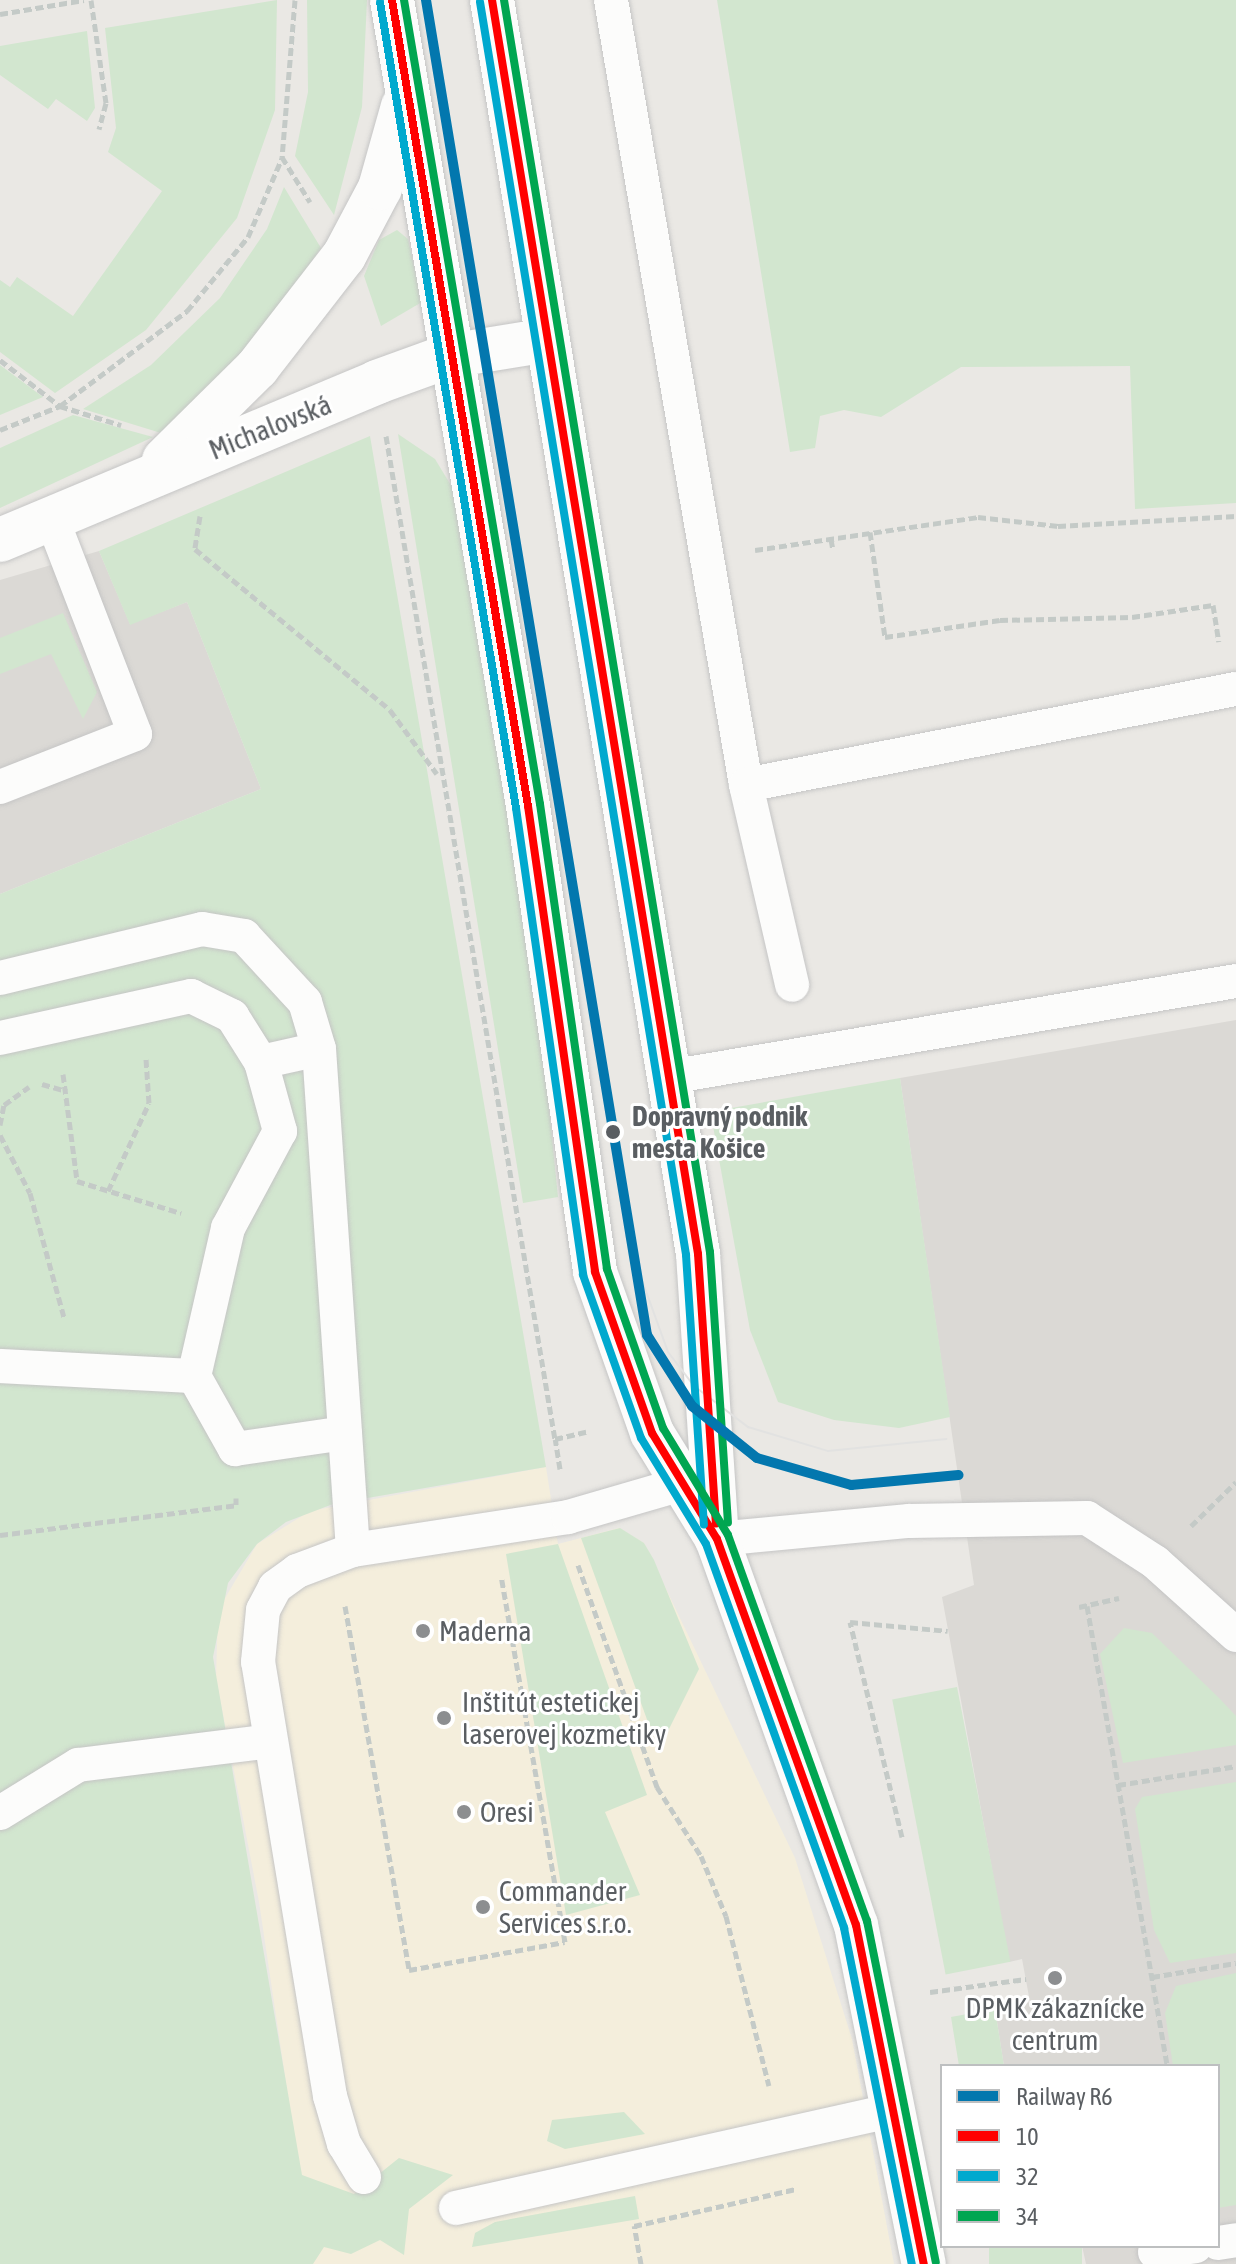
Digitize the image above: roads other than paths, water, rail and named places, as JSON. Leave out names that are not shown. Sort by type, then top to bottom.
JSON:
[{"type":"street","points":[[392,0],[449,356],[528,806],[595,1272],[652,1433],[697,1480]]},
{"type":"street","points":[[492,0],[698,1254],[697,1480],[856,1925],[924,2264]]},
{"type":"street","points":[[197,448],[344,256],[380,188],[406,92]]},
{"type":"street","name":"Michalovská","points":[[0,540],[139,480],[197,448],[377,382],[449,356],[548,340]]},
{"type":"lane","points":[[611,0],[746,785],[792,985]]},
{"type":"lane","points":[[0,787],[135,734],[52,519]]},
{"type":"lane","points":[[746,785],[1236,689]]},
{"type":"lane","points":[[0,978],[202,929],[244,936],[305,1002],[319,1049],[353,1550]]},
{"type":"lane","points":[[669,1077],[1236,981]]},
{"type":"lane","points":[[0,1038],[191,996],[232,1016],[261,1062],[280,1131],[228,1228],[194,1376],[235,1449],[345,1433]]},
{"type":"lane","points":[[261,1062],[319,1049]]},
{"type":"lane","points":[[0,1366],[194,1376]]},
{"type":"lane","points":[[364,2177],[344,2144],[330,2096],[258,1662],[263,1610],[275,1587],[297,1571],[353,1550],[493,1529],[697,1480]]},
{"type":"lane","points":[[717,1539],[909,1521],[1087,1518],[1155,1562],[1236,1635]]},
{"type":"lane","points":[[0,1813],[78,1765],[271,1741]]},
{"type":"lane","points":[[456,2208],[895,2110]]},
{"type":"lane","points":[[1155,2252],[1182,2248]]},
{"type":"tram line","points":[[626,1236],[668,1352],[694,1386],[748,1427],[828,1451],[946,1439]]},
{"type":"rail line","name":"R6","points":[[426,0],[647,1335],[692,1406],[757,1458],[851,1485],[959,1475]]},
{"type":"place","name":"Dopravný podnik mesta Košice","points":[[613,1132]]},
{"type":"place","name":"Maderna","points":[[423,1631]]},
{"type":"place","name":"Inštitút estetickej laserovej kozmetiky","points":[[444,1718]]},
{"type":"place","name":"Oresi","points":[[464,1812]]},
{"type":"place","name":"Commander Services s.r.o.","points":[[483,1907]]},
{"type":"place","name":"DPMK zákaznícke centrum","points":[[1055,1978]]}]
